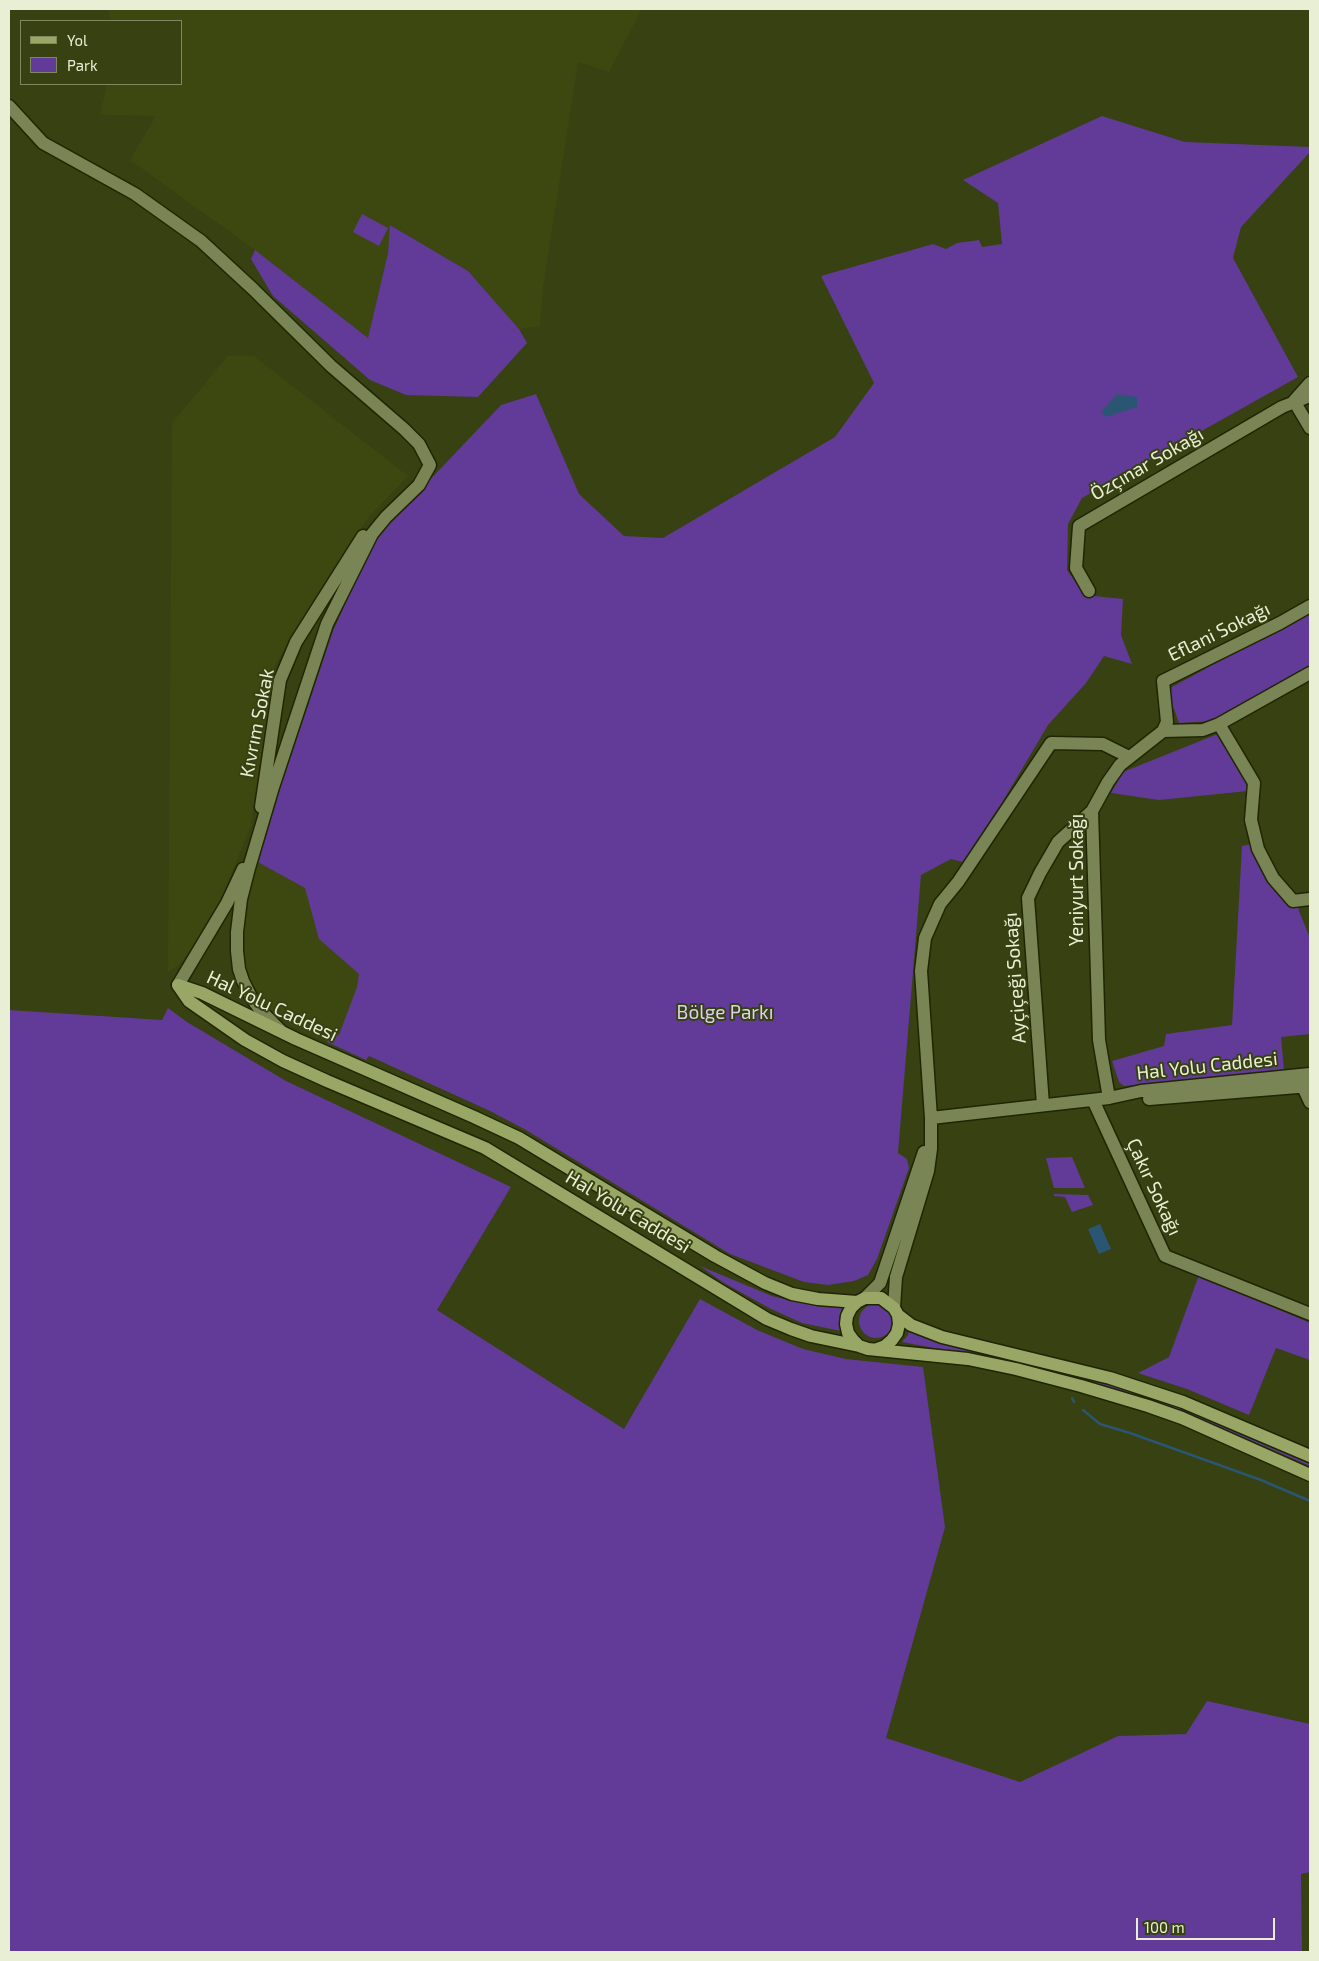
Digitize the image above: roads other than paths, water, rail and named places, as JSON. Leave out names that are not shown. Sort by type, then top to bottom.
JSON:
[{"type":"main road","name":"Hal Yolu Caddesi","points":[[178,985],[202,992],[341,1060],[519,1138],[715,1256],[765,1283],[792,1294],[818,1299],[861,1300]]},
{"type":"main road","name":"Hal Yolu Caddesi","points":[[178,985],[189,1001],[260,1048],[327,1081],[485,1148],[767,1319],[811,1336],[859,1346]]},
{"type":"main road","points":[[1310,1456],[1183,1402],[1110,1378],[942,1337],[911,1325],[881,1298],[861,1300],[851,1308],[846,1324],[848,1333],[853,1340],[859,1346],[868,1349],[968,1359],[1081,1386],[1174,1415],[1310,1475]]},
{"type":"main road","points":[[877,1349],[885,1346],[897,1333],[899,1324],[896,1311]]},
{"type":"street","points":[[9,106],[44,143],[134,194],[201,241],[331,366],[404,429],[419,444],[430,465],[420,485],[386,517],[372,534],[327,624],[273,787],[249,868],[241,899],[237,932],[237,951],[240,969],[243,981],[261,1011],[283,1033]]},
{"type":"street","name":"Özçınar Sokağı","points":[[1294,402],[1310,383]]},
{"type":"street","name":"Özçınar Sokağı","points":[[1089,591],[1076,568],[1079,526],[1294,402],[1310,396]]},
{"type":"street","points":[[1294,402],[1310,428]]},
{"type":"street","name":"Kıvrım Sokak","points":[[178,985],[228,903],[250,851],[258,826],[280,680],[296,642],[357,543],[416,476],[430,465]]},
{"type":"street","name":"Eflani Sokağı","points":[[1164,731],[1167,722],[1162,681],[1280,623],[1310,606]]},
{"type":"street","points":[[1164,731],[1204,730],[1219,724],[1310,673]]},
{"type":"street","points":[[1219,724],[1254,783],[1251,820],[1258,849],[1273,878],[1293,901],[1310,899]]},
{"type":"street","name":"Yeniyurt Sokağı","points":[[1109,1098],[1099,1040],[1092,811],[1108,782],[1120,766],[1164,731]]},
{"type":"street","points":[[896,1311],[894,1287],[928,1171],[931,1149],[931,1118],[921,971],[925,938],[940,904],[958,882],[1051,743],[1103,744],[1129,758]]},
{"type":"street","name":"Ayçiçeği Sokağı","points":[[1043,1105],[1028,898],[1058,842],[1092,811]]},
{"type":"street","name":"Hal Yolu Caddesi","points":[[931,1118],[1109,1098],[1141,1091],[1310,1074]]},
{"type":"street","points":[[1307,1086],[1310,1102]]},
{"type":"street","name":"Hal Yolu Caddesi","points":[[1109,1098],[1142,1100],[1307,1086]]},
{"type":"street","name":"Çakır Sokağı","points":[[1093,1100],[1165,1256],[1310,1314]]},
{"type":"street","points":[[861,1300],[880,1283],[919,1170],[931,1118]]},
{"type":"water","points":[[1117,394],[1137,397],[1137,407],[1106,417],[1101,412]]},
{"type":"water","points":[[1100,1224],[1111,1249],[1099,1254],[1088,1229]]},
{"type":"waterway","points":[[1072,1398],[1074,1402]]},
{"type":"waterway","points":[[1083,1410],[1100,1424],[1261,1480],[1310,1501]]},
{"type":"park label","name":"Bölge Parkı","points":[[725,1013]]}]
